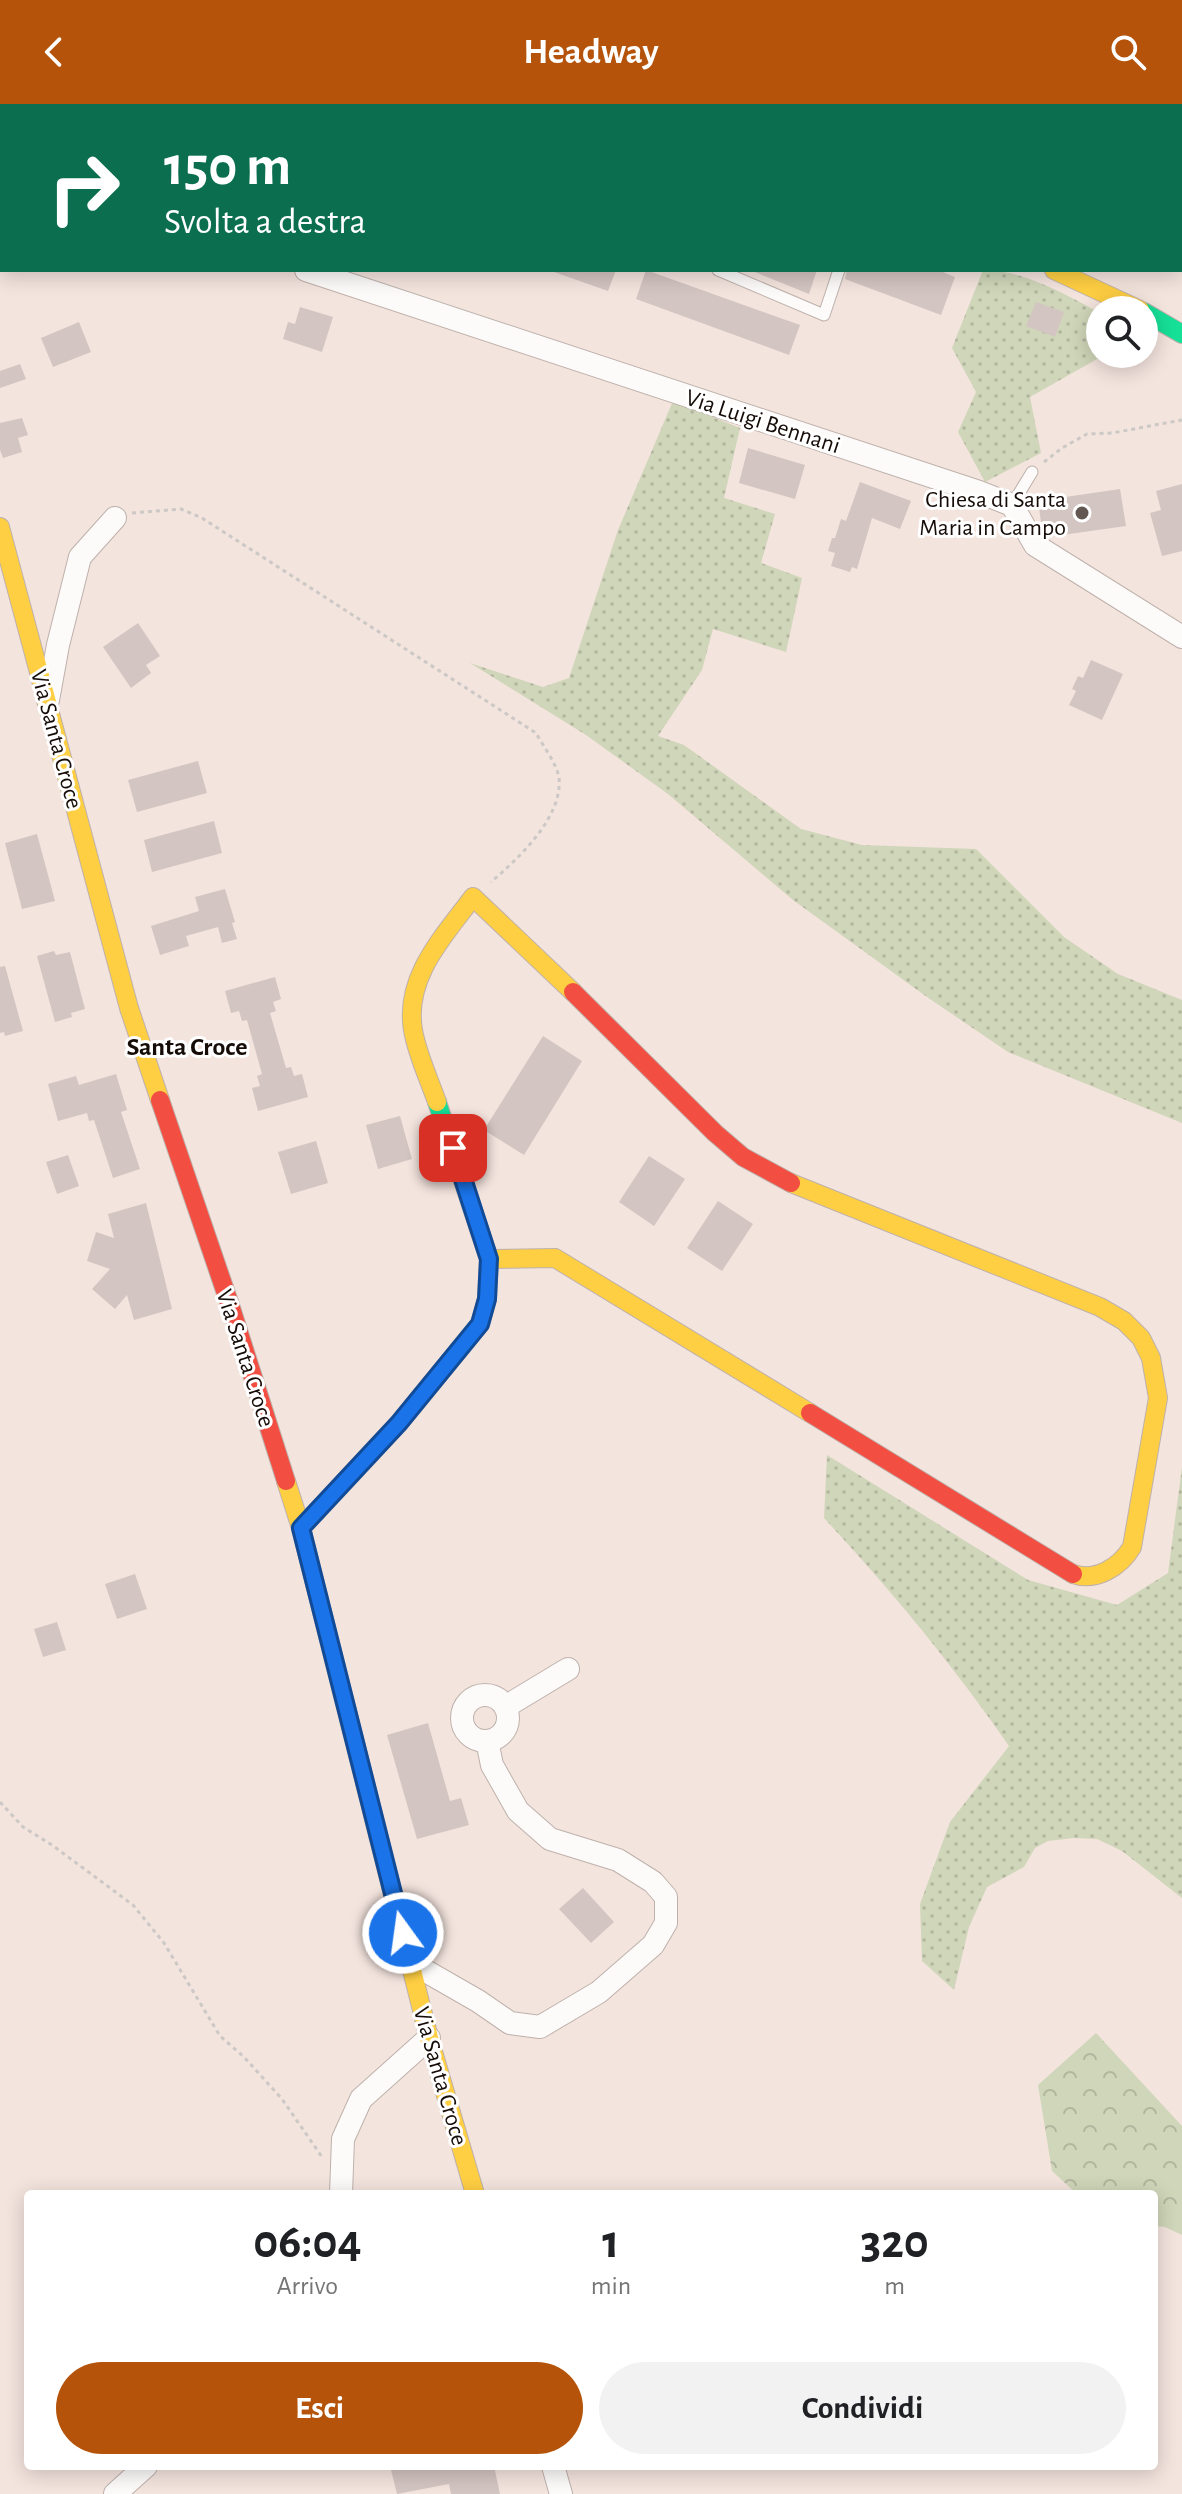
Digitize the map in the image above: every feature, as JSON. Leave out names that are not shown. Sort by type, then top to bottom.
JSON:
[{"type":"street","name":"Via Luigi Bennani","points":[[312,272],[1012,505]]},
{"type":"street","points":[[1058,272],[1110,296]]},
{"type":"street","points":[[1158,320],[1182,334]]},
{"type":"street","points":[[1012,505],[1035,545],[1182,637]]},
{"type":"street","points":[[48,702],[58,645],[80,557],[115,518]]},
{"type":"street","name":"Via Santa Croce","points":[[0,527],[129,1008],[230,1305],[301,1528],[429,2038],[474,2190]]},
{"type":"street","points":[[301,1528],[399,1423],[480,1324],[487,1299],[489,1259],[413,1031],[412,1012],[415,986],[473,897],[743,1157],[783,1180],[1100,1307],[1124,1321],[1141,1338],[1151,1358],[1158,1398],[1132,1547],[1114,1569],[1097,1575],[1077,1576],[555,1258],[489,1259]]},
{"type":"street","points":[[291,1497],[322,1504]]},
{"type":"street","points":[[505,1707],[568,1669]]},
{"type":"street","points":[[479,1696],[494,1697],[505,1707],[508,1714],[506,1729],[501,1735],[480,1741],[468,1733],[463,1719],[467,1705],[479,1696]]},
{"type":"street","points":[[410,1962],[510,2023],[540,2027],[599,1992],[653,1945],[666,1923],[666,1897],[653,1882],[618,1860],[550,1839],[518,1811],[492,1765],[487,1741]]},
{"type":"street","points":[[340,2189],[343,2139],[361,2099],[429,2038]]},
{"type":"street","points":[[115,2494],[142,2470]]},
{"type":"street","points":[[554,2470],[561,2494]]},
{"type":"lane","points":[[723,272],[824,315],[838,272]]},
{"type":"lane","points":[[1012,505],[1032,472]]},
{"type":"path","points":[[1032,472],[1062,448],[1087,434],[1112,433],[1182,420]]},
{"type":"path","points":[[115,518],[132,513],[181,509],[202,518],[536,733],[559,776],[557,803],[522,855],[473,897]]},
{"type":"path","points":[[0,1802],[23,1827],[133,1905],[164,1943],[220,2036],[282,2099],[340,2189]]},
{"type":"green space","points":[[982,272],[1013,274],[1086,306],[1086,365],[1030,397],[1041,453],[985,482],[958,432],[976,392],[952,348]]},
{"type":"green space","points":[[673,401],[740,428],[724,498],[775,514],[761,563],[802,578],[786,652],[713,629],[702,670],[658,736],[684,745],[801,829],[862,845],[976,849],[1064,937],[1118,974],[1182,1000],[1182,1123],[1008,1052],[793,900],[668,794],[586,735],[470,663],[543,687],[569,678],[618,530]]},
{"type":"green space","points":[[827,1455],[1028,1580],[1117,1605],[1168,1573],[1182,1467],[1182,1898],[1122,1851],[1097,1839],[1048,1841],[1035,1848],[1024,1867],[987,1887],[969,1927],[954,1990],[922,1961],[920,1904],[950,1822],[1009,1746],[921,1629],[824,1518]]},
{"type":"green space","points":[[1096,2033],[1182,2126],[1182,2235],[1158,2226],[1158,2190],[1073,2190],[1052,2171],[1038,2085]]},
{"type":"building","points":[[554,272],[615,272],[608,291]]},
{"type":"building","points":[[645,272],[652,272],[800,325],[789,355],[636,299]]},
{"type":"building","points":[[755,272],[816,272],[809,294]]},
{"type":"building","points":[[847,272],[943,272],[955,277],[941,315],[845,279]]},
{"type":"building","points":[[1036,302],[1064,312],[1055,337],[1026,326]]},
{"type":"building","points":[[300,307],[333,317],[322,352],[283,339],[288,322],[295,324]]},
{"type":"building","points":[[79,322],[91,352],[53,367],[41,338]]},
{"type":"building","points":[[20,364],[26,379],[0,388],[0,371]]},
{"type":"building","points":[[22,418],[28,435],[18,438],[22,452],[3,458],[0,423]]},
{"type":"building","points":[[748,448],[805,465],[795,499],[739,483]]},
{"type":"building","points":[[860,482],[911,501],[900,529],[872,518],[857,569],[852,567],[850,572],[831,566],[835,553],[828,551],[841,519],[846,521]]},
{"type":"building","points":[[1182,484],[1182,551],[1162,556],[1150,513],[1161,510],[1156,491]]},
{"type":"building","name":"Chiesa di Santa Maria in Campo","points":[[1120,489],[1126,526],[1048,537],[1042,529],[1038,501]]},
{"type":"building","points":[[138,623],[160,656],[146,665],[151,673],[131,688],[103,647]]},
{"type":"building","points":[[1091,660],[1123,674],[1102,720],[1069,705],[1076,691],[1072,689],[1078,676],[1083,678]]},
{"type":"building","points":[[198,761],[207,793],[137,812],[128,780]]},
{"type":"building","points":[[214,821],[222,853],[152,872],[144,840]]},
{"type":"building","points":[[37,834],[55,901],[22,909],[5,843]]},
{"type":"building","points":[[225,889],[237,939],[222,943],[218,927],[186,936],[189,946],[160,955],[151,926],[199,911],[195,897]]},
{"type":"building","points":[[54,951],[56,955],[70,952],[85,1009],[55,1022],[37,956]]},
{"type":"building","points":[[5,966],[23,1031],[5,1036],[4,1032],[0,1033],[0,967]]},
{"type":"building","points":[[275,977],[281,999],[273,1002],[276,1011],[270,1013],[286,1068],[291,1067],[294,1076],[302,1074],[308,1097],[258,1111],[252,1088],[260,1086],[257,1076],[262,1074],[247,1020],[242,1021],[239,1011],[231,1013],[225,991]]},
{"type":"building","points":[[543,1036],[582,1061],[524,1155],[484,1130]]},
{"type":"building","points":[[116,1074],[127,1110],[121,1112],[140,1169],[113,1178],[94,1120],[89,1121],[87,1113],[58,1121],[48,1084],[76,1076],[79,1085]]},
{"type":"building","points":[[400,1116],[412,1159],[378,1169],[366,1125]]},
{"type":"building","points":[[316,1141],[328,1183],[291,1194],[278,1152]]},
{"type":"building","points":[[68,1155],[79,1186],[57,1194],[46,1162]]},
{"type":"building","points":[[649,1156],[685,1179],[654,1226],[619,1202]]},
{"type":"building","points":[[718,1201],[753,1224],[722,1271],[687,1248]]},
{"type":"building","points":[[146,1203],[172,1309],[134,1320],[127,1295],[115,1309],[92,1289],[110,1269],[87,1261],[96,1232],[114,1238],[108,1214]]},
{"type":"building","points":[[135,1574],[147,1609],[117,1619],[105,1584]]},
{"type":"building","points":[[57,1622],[66,1650],[43,1657],[34,1629]]},
{"type":"building","points":[[428,1723],[450,1801],[461,1798],[469,1825],[417,1839],[387,1735]]},
{"type":"building","points":[[583,1888],[614,1922],[591,1943],[559,1909]]},
{"type":"building","points":[[391,2470],[495,2470],[500,2494],[451,2494],[449,2484],[397,2494]]},
{"type":"traffic: fast","points":[[1158,320],[1182,334]]},
{"type":"traffic: fast","points":[[301,1528],[399,1423],[480,1324],[487,1299],[489,1259],[437,1102]]},
{"type":"traffic: slow","points":[[1058,272],[1110,296]]},
{"type":"traffic: slow","points":[[0,527],[129,1008],[160,1100]]},
{"type":"traffic: slow","points":[[437,1102],[413,1030],[414,992],[429,958],[473,897],[573,992]]},
{"type":"traffic: slow","points":[[791,1183],[1100,1307],[1124,1321],[1141,1338],[1151,1358],[1158,1398],[1132,1547],[1121,1561],[1107,1571],[1090,1576],[1073,1574]]},
{"type":"traffic: slow","points":[[489,1259],[555,1258],[810,1413]]},
{"type":"traffic: slow","points":[[286,1481],[301,1528],[429,2038],[474,2190]]},
{"type":"traffic: jam","points":[[573,992],[715,1133],[743,1157],[791,1183]]},
{"type":"traffic: jam","points":[[160,1100],[286,1481]]},
{"type":"traffic: jam","points":[[810,1413],[1073,1574]]},
{"type":"place","name":"Chiesa di Santa Maria in Campo","points":[[1082,513]]},
{"type":"district","name":"Santa Croce","points":[[187,1046]]},
{"type":"route","points":[[403,1933],[301,1528],[399,1423],[480,1324],[487,1299],[489,1259],[453,1148]]}]
